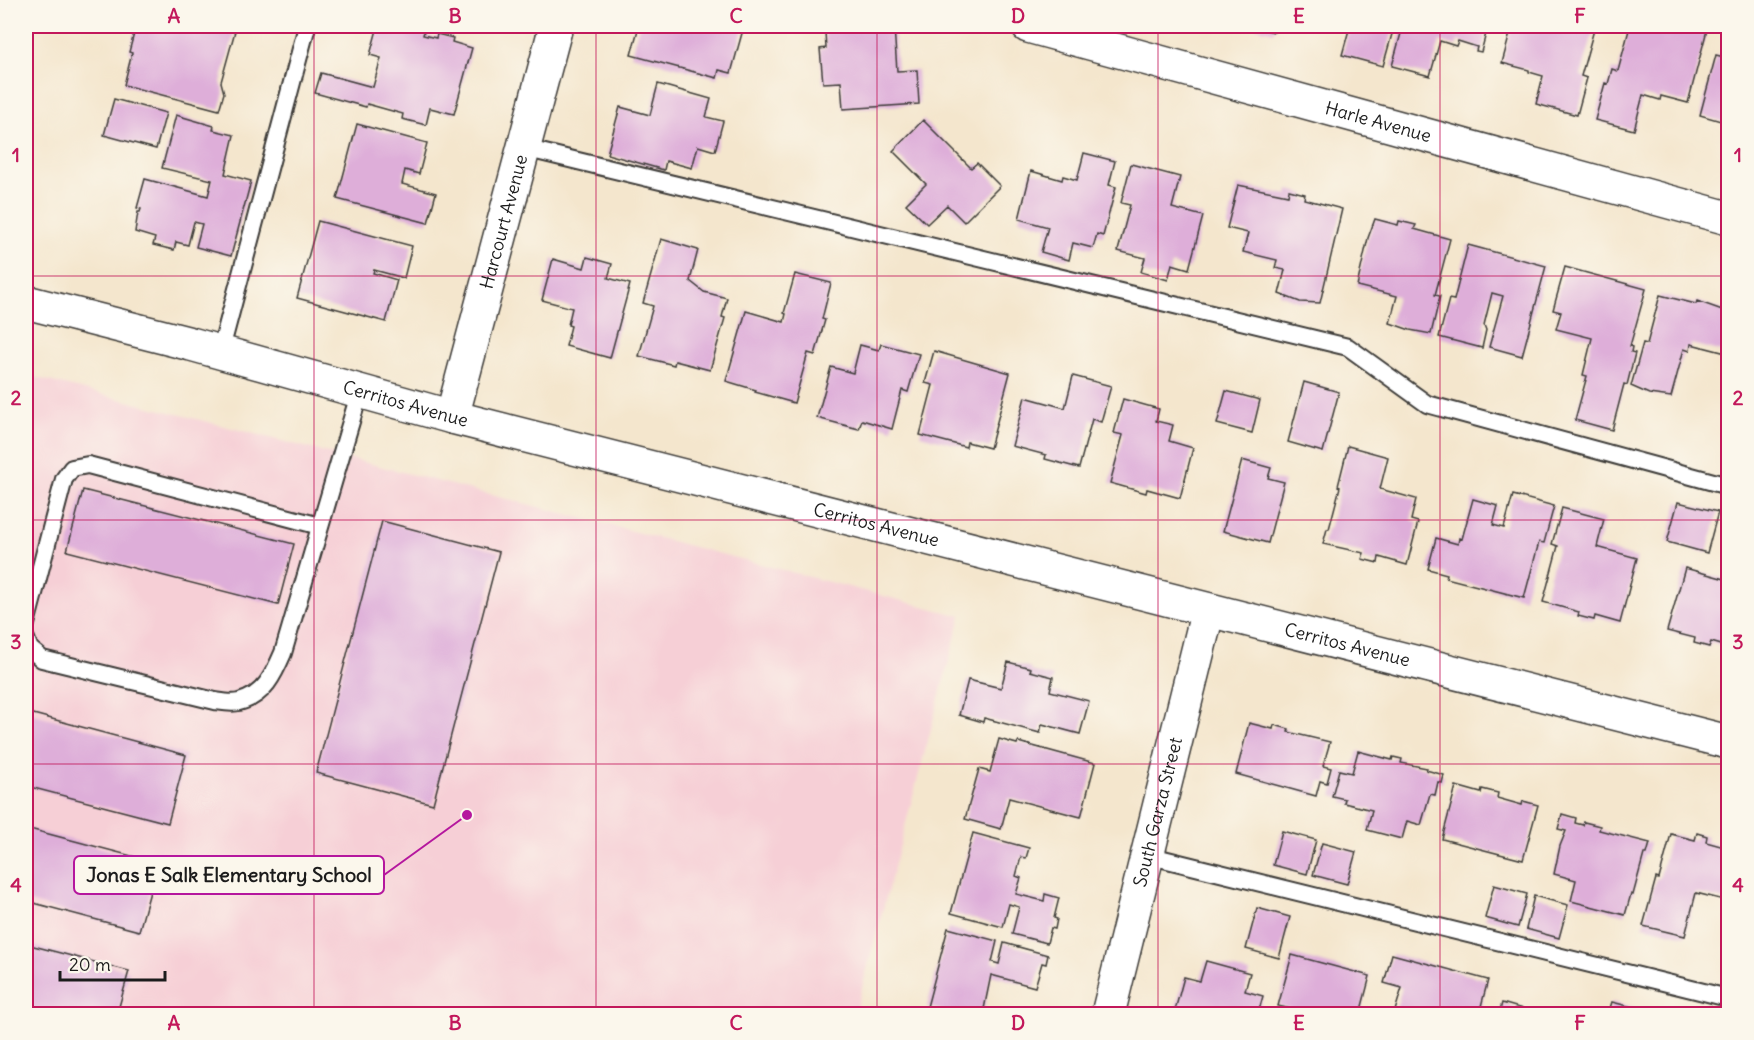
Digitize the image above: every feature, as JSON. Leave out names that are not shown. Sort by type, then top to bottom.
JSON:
[{"type":"street","name":"Harcourt Avenue","points":[[452,417],[556,26]]},
{"type":"street","name":"Harle Avenue","points":[[1028,26],[1728,218]]},
{"type":"street","name":"Cerritos Avenue","points":[[26,302],[452,417],[1728,742]]},
{"type":"street","name":"South Garza Street","points":[[1108,1014],[1208,609]]},
{"type":"lane","points":[[220,353],[307,26]]},
{"type":"lane","points":[[524,148],[1348,347],[1427,404],[1728,486]]},
{"type":"lane","points":[[26,639],[30,649],[42,659],[215,701],[238,702],[257,694],[273,678],[283,653],[360,391]]},
{"type":"lane","points":[[26,624],[64,479],[72,468],[88,465],[320,526]]},
{"type":"lane","points":[[1147,855],[1728,998]]},
{"type":"shaded area","points":[[26,375],[961,616],[855,1014],[26,1014]]},
{"type":"building","points":[[136,26],[175,26],[188,29],[189,26],[213,26],[235,31],[221,82],[224,93],[219,110],[124,85]]},
{"type":"building","points":[[378,26],[425,27],[423,35],[436,38],[437,34],[453,38],[452,42],[472,48],[454,114],[430,108],[426,125],[402,119],[403,114],[315,93],[321,73],[373,87],[381,58],[370,55]]},
{"type":"building","points":[[428,26],[444,26],[443,30]]},
{"type":"building","points":[[639,26],[744,26],[731,73],[719,70],[717,78],[631,55]]},
{"type":"building","points":[[1251,26],[1276,26],[1274,32]]},
{"type":"building","points":[[1350,26],[1394,27],[1383,66],[1342,55]]},
{"type":"building","points":[[1403,26],[1488,26],[1481,52],[1476,51],[1477,47],[1458,41],[1456,46],[1440,41],[1430,76],[1392,66]]},
{"type":"building","points":[[1512,26],[1595,26],[1581,76],[1587,78],[1577,115],[1536,104],[1543,76],[1502,63]]},
{"type":"building","points":[[1630,26],[1708,26],[1688,103],[1661,96],[1660,100],[1643,95],[1634,130],[1595,120],[1605,83],[1608,84],[1612,69],[1618,71]]},
{"type":"building","points":[[894,27],[897,71],[917,70],[919,104],[843,109],[841,82],[823,83],[820,49],[826,48],[825,32]]},
{"type":"building","points":[[1716,55],[1728,58],[1728,122],[1700,115]]},
{"type":"building","points":[[658,84],[711,99],[706,117],[723,121],[715,151],[698,146],[692,168],[666,161],[664,170],[607,154],[620,107],[650,115]]},
{"type":"building","points":[[114,99],[166,113],[156,149],[104,135]]},
{"type":"building","points":[[176,115],[214,126],[213,130],[234,135],[225,174],[251,181],[231,256],[196,247],[202,224],[194,222],[188,245],[176,242],[174,250],[153,245],[155,238],[135,232],[138,212],[141,209],[137,208],[145,179],[208,196],[212,180],[162,168]]},
{"type":"building","points":[[923,120],[971,168],[977,163],[1000,186],[964,222],[947,205],[927,224],[906,204],[926,184],[893,151]]},
{"type":"building","points":[[357,124],[427,143],[419,174],[405,170],[402,184],[436,193],[428,223],[337,199]]},
{"type":"building","points":[[1084,153],[1115,161],[1109,185],[1116,187],[1103,236],[1097,234],[1093,248],[1073,243],[1069,260],[1041,252],[1048,227],[1019,219],[1031,171],[1062,180],[1063,176],[1077,180]]},
{"type":"building","points":[[1131,164],[1180,177],[1172,208],[1203,216],[1189,269],[1172,264],[1168,280],[1141,272],[1145,258],[1118,251],[1130,205],[1121,203]]},
{"type":"building","points":[[1238,185],[1288,195],[1289,190],[1305,194],[1304,199],[1342,209],[1320,303],[1300,302],[1279,294],[1285,270],[1275,268],[1277,260],[1243,252],[1248,233],[1227,228]]},
{"type":"building","points":[[1375,219],[1398,225],[1399,221],[1416,225],[1414,229],[1450,239],[1435,295],[1440,296],[1431,334],[1390,323],[1397,296],[1357,286],[1368,238]]},
{"type":"building","points":[[318,221],[412,246],[404,278],[374,270],[373,273],[397,280],[386,322],[297,298]]},
{"type":"building","points":[[661,239],[698,250],[690,281],[704,292],[727,298],[722,317],[725,318],[710,370],[675,361],[674,365],[639,356],[653,306],[643,303]]},
{"type":"building","points":[[1468,245],[1546,266],[1522,356],[1489,347],[1503,296],[1492,293],[1484,325],[1486,330],[1482,348],[1439,337],[1449,299],[1454,300]]},
{"type":"building","points":[[587,257],[612,264],[608,278],[630,284],[610,358],[566,346],[571,326],[568,325],[572,308],[542,300],[553,259],[584,268]]},
{"type":"building","points":[[1565,267],[1646,289],[1630,346],[1632,347],[1631,352],[1635,353],[1612,430],[1575,420],[1587,376],[1583,375],[1592,338],[1556,329],[1561,312],[1553,310]]},
{"type":"building","points":[[795,274],[831,283],[822,319],[825,320],[815,355],[808,353],[794,403],[726,381],[746,311],[784,322],[786,314],[784,313]]},
{"type":"building","points":[[1660,295],[1696,304],[1697,301],[1728,312],[1726,353],[1691,344],[1690,351],[1684,349],[1671,397],[1649,394],[1631,386],[1643,343],[1647,344]]},
{"type":"building","points":[[881,344],[919,354],[908,392],[902,390],[892,429],[862,420],[859,429],[817,418],[831,367],[853,373],[860,345],[879,350]]},
{"type":"building","points":[[934,351],[1010,373],[990,448],[967,442],[966,447],[920,435],[933,385],[925,383]]},
{"type":"building","points":[[1073,376],[1111,386],[1101,422],[1092,419],[1079,468],[1045,459],[1046,455],[1012,446],[1025,397],[1065,408]]},
{"type":"building","points":[[1304,382],[1339,392],[1323,452],[1288,442]]},
{"type":"building","points":[[1226,391],[1260,400],[1252,433],[1217,424]]},
{"type":"building","points":[[1123,399],[1159,409],[1156,421],[1173,425],[1169,441],[1193,448],[1180,498],[1147,489],[1146,493],[1110,483],[1123,435],[1114,433]]},
{"type":"building","points":[[1348,446],[1388,457],[1380,489],[1416,499],[1411,520],[1418,522],[1407,565],[1379,557],[1378,563],[1362,559],[1364,553],[1323,544],[1340,487],[1338,486]]},
{"type":"building","points":[[1242,460],[1271,468],[1268,478],[1284,482],[1268,543],[1223,531]]},
{"type":"building","points":[[83,490],[294,544],[278,605],[67,551]]},
{"type":"building","points":[[1513,495],[1554,506],[1544,543],[1539,542],[1524,598],[1446,578],[1447,574],[1428,569],[1436,538],[1458,544],[1459,538],[1462,539],[1473,499],[1498,506],[1493,525],[1504,528]]},
{"type":"building","points":[[1678,502],[1718,512],[1707,553],[1667,542]]},
{"type":"building","points":[[1562,508],[1604,519],[1597,547],[1637,558],[1620,623],[1595,616],[1594,620],[1578,616],[1579,612],[1543,602],[1558,546],[1552,544]]},
{"type":"building","points":[[382,521],[499,552],[433,804],[316,773]]},
{"type":"building","points":[[1685,568],[1725,579],[1728,569],[1728,647],[1711,642],[1709,647],[1694,643],[1695,638],[1667,631]]},
{"type":"building","points":[[1008,662],[1053,677],[1050,691],[1089,701],[1080,734],[1042,724],[1040,733],[984,718],[983,722],[959,715],[968,680],[1001,688]]},
{"type":"building","points":[[26,712],[186,755],[168,823],[26,786]]},
{"type":"building","points":[[1249,723],[1273,729],[1274,725],[1289,729],[1288,732],[1330,742],[1323,766],[1331,768],[1327,783],[1320,781],[1316,796],[1236,774]]},
{"type":"building","points":[[999,739],[1095,763],[1081,817],[1009,798],[1001,829],[965,819],[979,769],[990,772]]},
{"type":"building","points":[[1358,751],[1392,760],[1393,757],[1402,759],[1401,763],[1427,768],[1426,770],[1444,775],[1442,783],[1438,782],[1435,795],[1430,794],[1421,825],[1407,821],[1402,839],[1367,830],[1372,810],[1344,803],[1345,799],[1332,796],[1339,770],[1352,773]]},
{"type":"building","points":[[1456,786],[1481,793],[1482,789],[1498,793],[1497,798],[1522,805],[1523,801],[1538,805],[1523,860],[1442,839]]},
{"type":"building","points":[[1562,814],[1576,818],[1575,823],[1583,825],[1584,822],[1600,826],[1599,830],[1650,843],[1647,854],[1644,854],[1625,915],[1571,901],[1576,880],[1554,874],[1566,831],[1558,829]]},
{"type":"building","points":[[26,828],[158,863],[139,931],[26,901]]},
{"type":"building","points":[[1282,831],[1316,840],[1307,874],[1273,865]]},
{"type":"building","points":[[973,833],[1029,848],[1026,858],[1021,857],[1016,876],[1021,878],[1016,894],[1044,901],[1045,894],[1059,898],[1054,918],[1057,919],[1055,929],[1051,928],[1047,943],[1012,934],[1019,907],[1009,904],[1003,927],[951,913]]},
{"type":"building","points":[[1697,833],[1707,836],[1706,842],[1728,848],[1728,901],[1696,893],[1685,936],[1643,926],[1671,834],[1695,840]]},
{"type":"building","points":[[1322,843],[1356,852],[1347,884],[1313,875]]},
{"type":"building","points":[[1494,885],[1527,894],[1518,927],[1485,918]]},
{"type":"building","points":[[1534,896],[1568,905],[1559,938],[1526,929]]},
{"type":"building","points":[[1257,908],[1290,917],[1279,958],[1246,949]]},
{"type":"building","points":[[948,928],[997,941],[992,962],[999,964],[1004,943],[1048,955],[1046,964],[1042,963],[1035,987],[991,975],[983,1014],[956,1014],[927,1007]]},
{"type":"building","points":[[26,944],[129,971],[117,1014],[26,1014]]},
{"type":"building","points":[[1392,954],[1488,980],[1479,1014],[1394,1014],[1402,988],[1384,983]]},
{"type":"building","points":[[1292,955],[1370,976],[1360,1014],[1298,1014],[1299,1011],[1278,1006]]},
{"type":"building","points":[[1206,961],[1250,973],[1245,991],[1263,996],[1258,1014],[1174,1014],[1184,977],[1200,981]]},
{"type":"building","points":[[1612,1002],[1644,1010],[1643,1014],[1608,1014]]},
{"type":"building","points":[[1502,1003],[1540,1014],[1499,1014]]},
{"type":"place","name":"Jonas E Salk Elementary School","points":[[467,815]]}]
